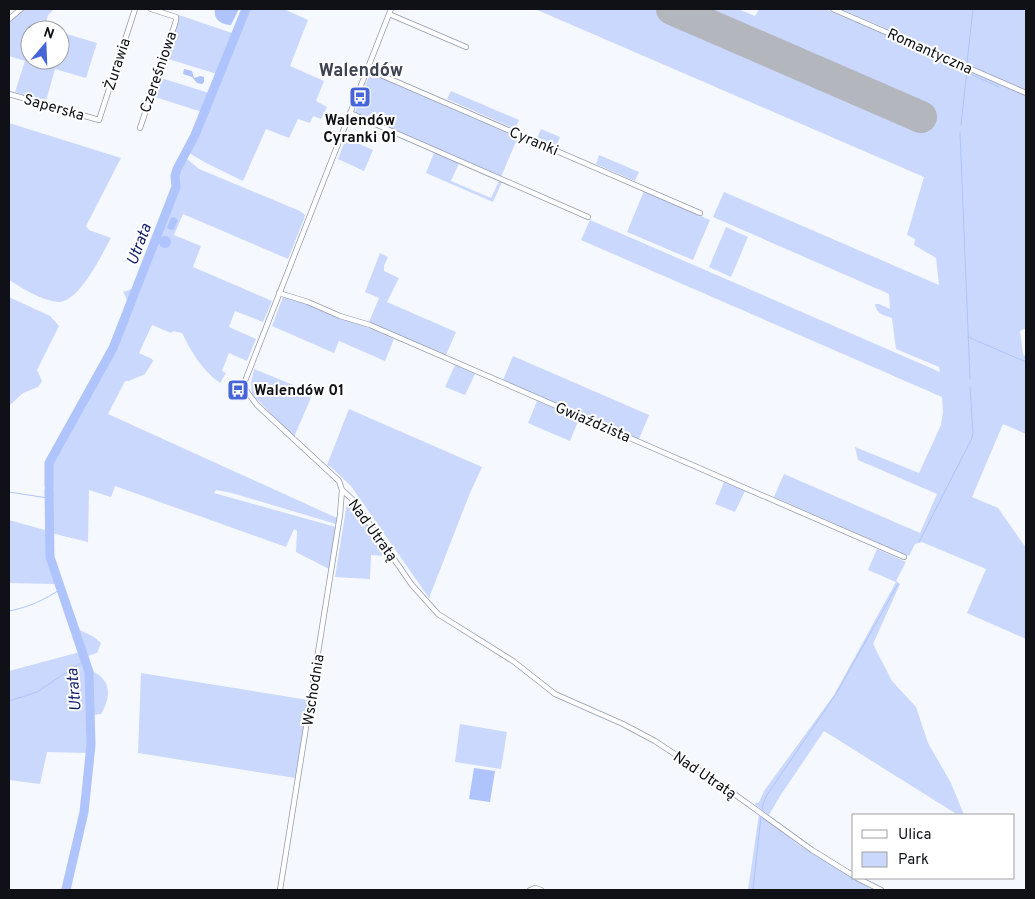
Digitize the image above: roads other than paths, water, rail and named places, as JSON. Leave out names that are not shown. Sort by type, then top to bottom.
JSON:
[{"type":"street","points":[[9,20],[21,9]]},
{"type":"street","name":"Żurawia","points":[[99,120],[135,9]]},
{"type":"street","name":"Czereśniowa","points":[[140,128],[176,17],[151,9]]},
{"type":"street","name":"Romantyczna","points":[[834,9],[1026,93]]},
{"type":"street","points":[[390,11],[466,47]]},
{"type":"street","name":"Nad Utratą","points":[[390,11],[245,381],[245,389],[257,405],[339,482],[342,490],[353,500],[412,585],[438,614],[513,661],[554,694],[623,724],[654,741],[726,788],[812,850],[852,875]]},
{"type":"street","name":"Cyranki","points":[[367,69],[700,213]]},
{"type":"street","name":"Saperska","points":[[9,94],[99,120]]},
{"type":"street","points":[[350,113],[588,217]]},
{"type":"street","name":"Gwiaździsta","points":[[279,293],[370,325],[904,557]]},
{"type":"street","name":"Wschodnia","points":[[280,890],[337,534],[342,490]]},
{"type":"street","name":"Nad Utratą","points":[[859,879],[881,890]]},
{"type":"street","points":[[530,890],[535,888],[541,890]]},
{"type":"waterway","name":"Utrata","points":[[49,486],[49,463],[113,348],[176,187],[175,176],[177,169],[195,135],[246,9]]},
{"type":"waterway","points":[[967,63],[973,9]]},
{"type":"waterway","points":[[961,125],[967,71]]},
{"type":"waterway","points":[[968,73],[999,87]]},
{"type":"waterway","points":[[960,132],[970,379]]},
{"type":"waterway","points":[[968,337],[1026,362]]},
{"type":"waterway","points":[[919,542],[973,434],[970,387]]},
{"type":"waterway","name":"Utrata","points":[[49,490],[50,557],[89,672],[91,745],[84,812],[66,890]]},
{"type":"waterway","points":[[9,492],[48,498]]},
{"type":"waterway","points":[[762,811],[767,795],[836,694],[898,584]]},
{"type":"waterway","points":[[9,611],[37,603],[62,588]]},
{"type":"waterway","points":[[9,701],[37,692],[85,660]]},
{"type":"waterway","points":[[753,890],[761,816]]},
{"type":"place","name":"Walendów Cyranki 01","points":[[360,97]]},
{"type":"place","name":"Walendów 01","points":[[238,390]]},
{"type":"district","name":"Walendów","points":[[361,70]]}]
